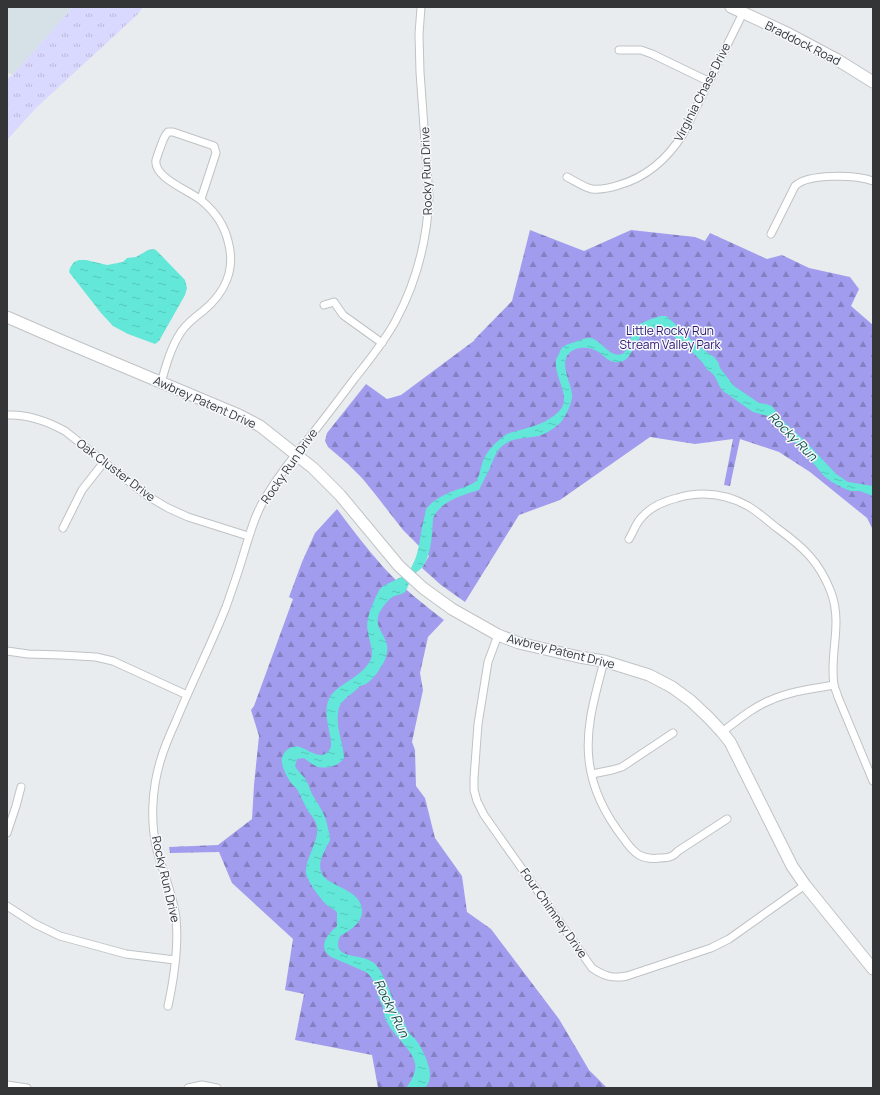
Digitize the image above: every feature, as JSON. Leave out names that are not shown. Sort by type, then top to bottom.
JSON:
[{"type":"street","name":"Rocky Run Drive","points":[[168,1006],[173,982],[177,936],[176,916],[170,890],[157,849],[153,822],[154,789],[160,762],[165,747],[225,608],[248,536],[263,501],[295,454],[382,343],[395,322],[409,294],[418,267],[425,237],[429,197],[418,34],[421,7]]},
{"type":"street","name":"Braddock Road","points":[[731,7],[836,59],[873,82]]},
{"type":"street","name":"Virginia Chase Drive","points":[[567,177],[586,188],[602,190],[625,183],[645,174],[662,160],[677,143],[682,134],[743,13]]},
{"type":"street","points":[[618,50],[641,50],[708,81]]},
{"type":"street","points":[[161,383],[173,345],[192,319],[216,299],[225,286],[230,264],[230,253],[226,234],[220,219],[201,199],[176,186],[160,172],[156,161],[165,135],[168,132],[173,132],[214,146],[216,153],[201,199]]},
{"type":"street","points":[[771,234],[795,186],[799,183],[812,178],[837,176],[852,176],[873,181]]},
{"type":"street","points":[[324,305],[334,302],[343,315],[382,343]]},
{"type":"street","name":"Awbrey Patent Drive","points":[[7,317],[250,420],[260,426],[313,468],[340,495],[399,566],[423,588],[452,609],[498,635],[519,643],[604,661],[650,675],[672,687],[691,701],[709,718],[730,742],[792,866],[805,885],[873,969]]},
{"type":"street","name":"Oak Cluster Drive","points":[[7,415],[29,416],[52,424],[65,431],[146,495],[168,508],[188,517],[248,536]]},
{"type":"street","points":[[62,528],[82,490],[104,462]]},
{"type":"street","points":[[629,539],[638,520],[654,507],[667,500],[686,495],[710,494],[742,503],[755,511],[803,548],[824,575],[835,606],[834,685],[873,781]]},
{"type":"street","name":"Four Chimney Drive","points":[[498,635],[488,662],[478,724],[474,778],[474,790],[477,801],[484,815],[592,968],[607,976],[617,978],[711,948],[729,939],[805,885]]},
{"type":"street","points":[[7,651],[28,654],[96,657],[112,661],[187,695]]},
{"type":"street","points":[[604,661],[591,710],[589,726],[589,759],[596,791],[602,804],[612,822],[632,849],[638,854],[648,858],[667,858],[673,856],[678,851],[727,819]]},
{"type":"street","points":[[722,732],[757,707],[770,700],[794,692],[834,685]]},
{"type":"street","points":[[592,774],[622,767],[673,733]]},
{"type":"street","points":[[7,833],[21,787]]},
{"type":"street","points":[[7,906],[35,924],[60,936],[126,954],[175,960]]},
{"type":"street","points":[[7,1085],[27,1088]]},
{"type":"street","points":[[188,1088],[202,1085],[217,1088]]},
{"type":"shaded area","points":[[7,7],[73,7],[13,75],[7,72]]},
{"type":"green space","points":[[73,7],[143,7],[138,14],[36,108],[7,140],[7,79],[13,75]]},
{"type":"green space","name":"Little Rocky Run Stream Valley Park","points":[[530,230],[584,251],[631,230],[695,237],[705,241],[710,233],[767,259],[782,255],[809,268],[850,277],[859,289],[851,306],[873,325],[873,530],[867,518],[810,472],[779,452],[740,439],[730,486],[724,485],[733,439],[695,444],[650,437],[560,500],[519,515],[465,602],[441,585],[422,568],[429,556],[403,530],[362,478],[328,447],[325,441],[327,433],[366,384],[387,399],[401,395],[475,340],[512,301]]},
{"type":"green space","points":[[337,509],[385,569],[413,596],[444,620],[428,637],[420,673],[423,690],[412,742],[415,750],[416,786],[425,798],[435,838],[462,876],[467,912],[491,929],[559,1019],[589,1070],[607,1088],[378,1088],[372,1055],[295,1040],[304,994],[285,990],[293,939],[232,883],[219,852],[170,853],[169,847],[218,845],[252,819],[259,736],[251,710],[254,706],[293,599],[289,597],[302,562],[315,533]]},
{"type":"water","points":[[154,249],[185,280],[187,288],[185,295],[159,341],[155,344],[128,334],[113,326],[69,272],[74,262],[79,260],[86,260],[107,265],[123,262],[127,258],[136,257],[148,250]]},
{"type":"water","name":"Rocky Run","points":[[661,316],[666,316],[682,329],[694,343],[714,357],[720,368],[734,386],[759,403],[772,406],[781,419],[809,445],[836,474],[848,482],[873,486],[873,496],[860,491],[851,491],[843,488],[824,476],[798,445],[775,426],[768,416],[753,412],[723,391],[714,375],[707,370],[703,363],[693,353],[674,336],[656,328],[651,329],[641,336],[630,355],[624,361],[615,362],[589,348],[573,350],[565,360],[572,397],[569,408],[561,422],[541,435],[509,441],[499,449],[479,490],[465,494],[447,503],[437,512],[433,518],[432,536],[427,560],[411,578],[405,592],[389,599],[380,612],[378,623],[386,641],[387,652],[380,670],[366,684],[360,686],[347,697],[340,705],[338,725],[344,758],[336,765],[325,768],[318,767],[304,758],[297,759],[295,766],[305,778],[327,824],[330,840],[321,860],[320,866],[322,874],[331,882],[351,893],[361,904],[362,912],[360,920],[351,929],[340,936],[338,944],[339,949],[348,955],[368,960],[378,967],[407,1030],[418,1043],[427,1061],[430,1076],[427,1086],[425,1088],[406,1088],[412,1079],[415,1063],[406,1047],[393,1032],[386,1020],[383,1007],[373,981],[366,972],[331,957],[325,949],[324,945],[327,937],[337,926],[337,912],[321,899],[307,876],[306,866],[316,838],[317,826],[297,789],[291,783],[286,774],[282,764],[282,758],[286,750],[291,747],[300,747],[320,755],[324,755],[330,749],[331,740],[326,713],[329,699],[337,689],[366,667],[370,661],[372,651],[367,627],[370,611],[380,589],[408,572],[414,563],[426,509],[441,496],[470,485],[476,481],[485,456],[504,436],[512,432],[532,427],[550,419],[561,409],[564,399],[556,362],[562,348],[582,339],[590,338],[594,339],[613,354],[622,354],[628,346],[638,325]]}]
